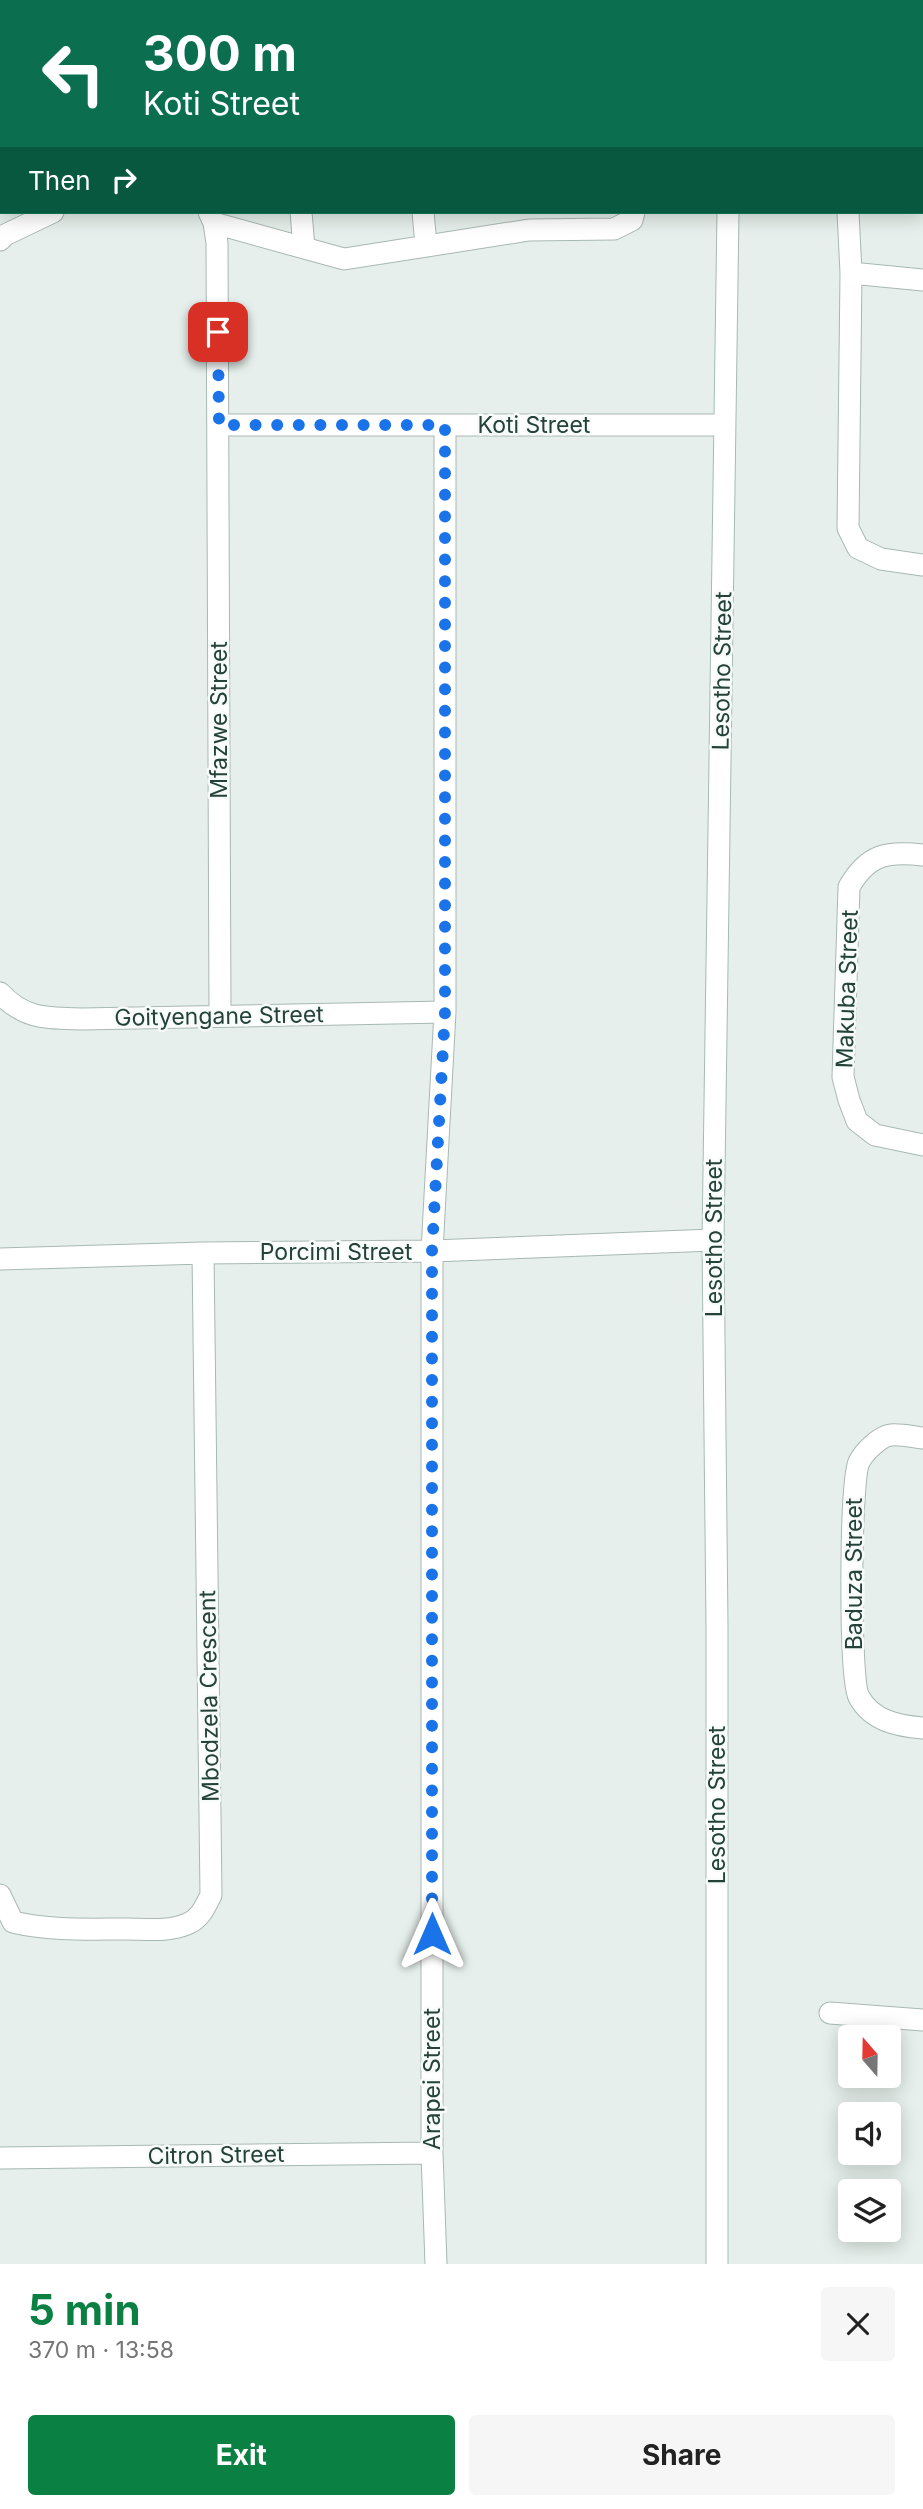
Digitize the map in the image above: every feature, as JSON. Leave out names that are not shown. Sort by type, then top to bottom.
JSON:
[{"type":"street","points":[[0,240],[49,214]]},
{"type":"street","points":[[301,214],[304,248]]},
{"type":"street","points":[[423,214],[426,245]]},
{"type":"street","points":[[219,425],[217,243],[212,217],[344,259],[426,245],[528,221],[614,229],[632,220],[634,214]]},
{"type":"street","name":"Lesotho Street","points":[[717,2264],[717,1626],[713,1240],[727,214]]},
{"type":"street","points":[[848,214],[851,273],[848,528],[858,548],[881,559],[914,564]]},
{"type":"street","points":[[851,273],[923,280]]},
{"type":"street","name":"Koti Street","points":[[219,425],[724,425]]},
{"type":"street","name":"Mfazwe Street","points":[[219,425],[220,1016]]},
{"type":"street","name":"Arapei Street","points":[[436,2264],[432,2153],[432,1251],[445,1012],[445,425]]},
{"type":"street","name":"Makuba Street","points":[[915,1144],[874,1135],[857,1121],[843,1077],[849,887],[869,861],[884,855],[923,855]]},
{"type":"street","name":"Goityengane Street","points":[[0,993],[10,1004],[35,1017],[82,1019],[445,1012]]},
{"type":"street","name":"Porcimi Street","points":[[0,1259],[203,1253],[432,1251],[713,1240]]},
{"type":"street","name":"Mbodzela Crescent","points":[[0,1895],[6,1923],[61,1929],[166,1929],[188,1924],[202,1914],[211,1895],[203,1253]]},
{"type":"street","name":"Baduza Street","points":[[918,1728],[884,1721],[869,1710],[857,1695],[853,1644],[853,1488],[859,1462],[872,1446],[888,1435],[923,1438]]},
{"type":"street","points":[[830,2013],[923,2020]]},
{"type":"street","name":"Citron Street","points":[[0,2158],[432,2153]]},
{"type":"route","points":[[218,332],[219,425],[445,425],[445,1012],[432,1251],[432,1934]]}]
